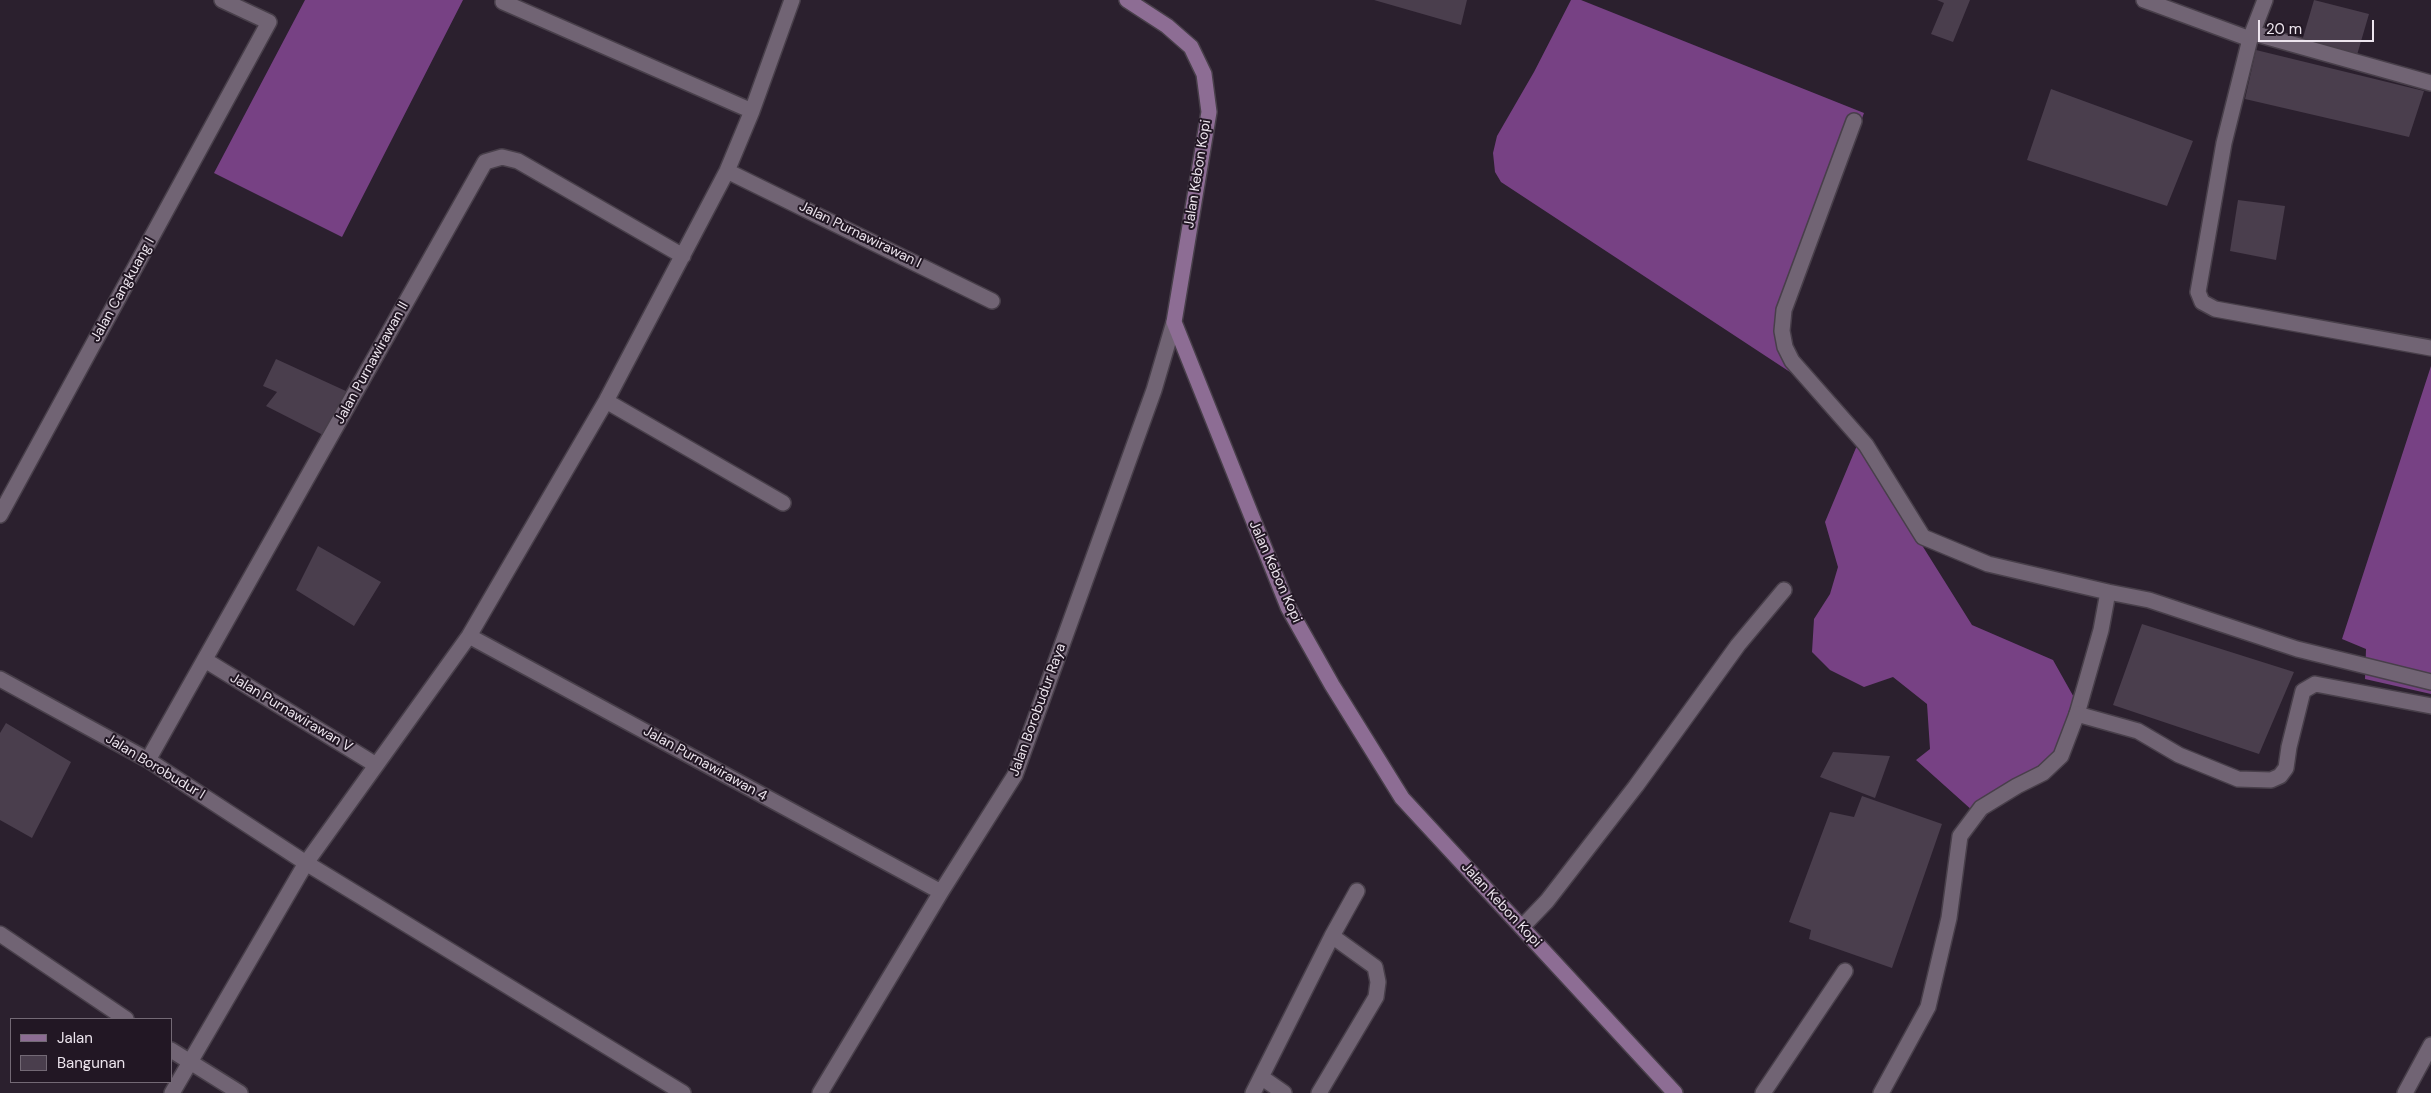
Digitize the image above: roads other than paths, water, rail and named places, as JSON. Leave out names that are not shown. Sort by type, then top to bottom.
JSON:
[{"type":"main road","name":"Jalan Kebon Kopi","points":[[1128,0],[1167,26],[1191,47],[1204,74],[1208,112],[1174,322],[1288,607],[1332,684],[1402,798],[1675,1093]]},
{"type":"street","name":"Jalan Cangkuang I","points":[[0,515],[269,22],[222,0]]},
{"type":"street","points":[[172,1093],[306,862],[469,636],[606,401],[727,171],[752,111],[792,0]]},
{"type":"street","points":[[2144,0],[2252,36],[2431,83]]},
{"type":"street","points":[[2265,0],[2252,36],[2224,143],[2198,292],[2202,302],[2215,309],[2431,348]]},
{"type":"street","points":[[503,2],[752,111]]},
{"type":"street","points":[[1854,121],[1784,310],[1782,331],[1785,347],[1792,361],[1866,445],[1923,537],[1988,564],[2149,600],[2297,649],[2431,682]]},
{"type":"street","name":"Jalan Purnawirawan II","points":[[148,760],[485,162],[502,157],[518,161],[683,256]]},
{"type":"street","name":"Jalan Purnawirawan I","points":[[727,171],[992,301]]},
{"type":"street","name":"Jalan Borobudur Raya","points":[[820,1093],[941,892],[1015,776],[1154,390],[1174,322]]},
{"type":"street","points":[[606,401],[783,503]]},
{"type":"street","points":[[1522,927],[1547,901],[1636,786],[1738,645],[1784,590]]},
{"type":"street","points":[[1881,1093],[1928,1006],[1949,918],[1960,836],[1981,808],[2043,773],[2061,756],[2077,714],[2101,630],[2108,592]]},
{"type":"street","name":"Jalan Purnawirawan 4","points":[[469,636],[941,892]]},
{"type":"street","name":"Jalan Purnawirawan V","points":[[205,660],[376,765]]},
{"type":"street","name":"Jalan Borobudur I","points":[[0,679],[148,760],[306,862],[683,1093]]},
{"type":"street","points":[[2077,714],[2138,731],[2179,755],[2238,779],[2271,780],[2280,776],[2286,768],[2302,691],[2315,684],[2431,706]]},
{"type":"street","points":[[1253,1093],[1332,936],[1358,891]]},
{"type":"street","points":[[0,934],[125,1018]]},
{"type":"street","points":[[1318,1093],[1376,997],[1378,982],[1375,966],[1332,936]]},
{"type":"street","points":[[1764,1093],[1845,971]]},
{"type":"street","points":[[2405,1093],[2431,1045]]},
{"type":"street","points":[[172,1051],[240,1093]]},
{"type":"street","points":[[1261,1077],[1284,1093]]}]
